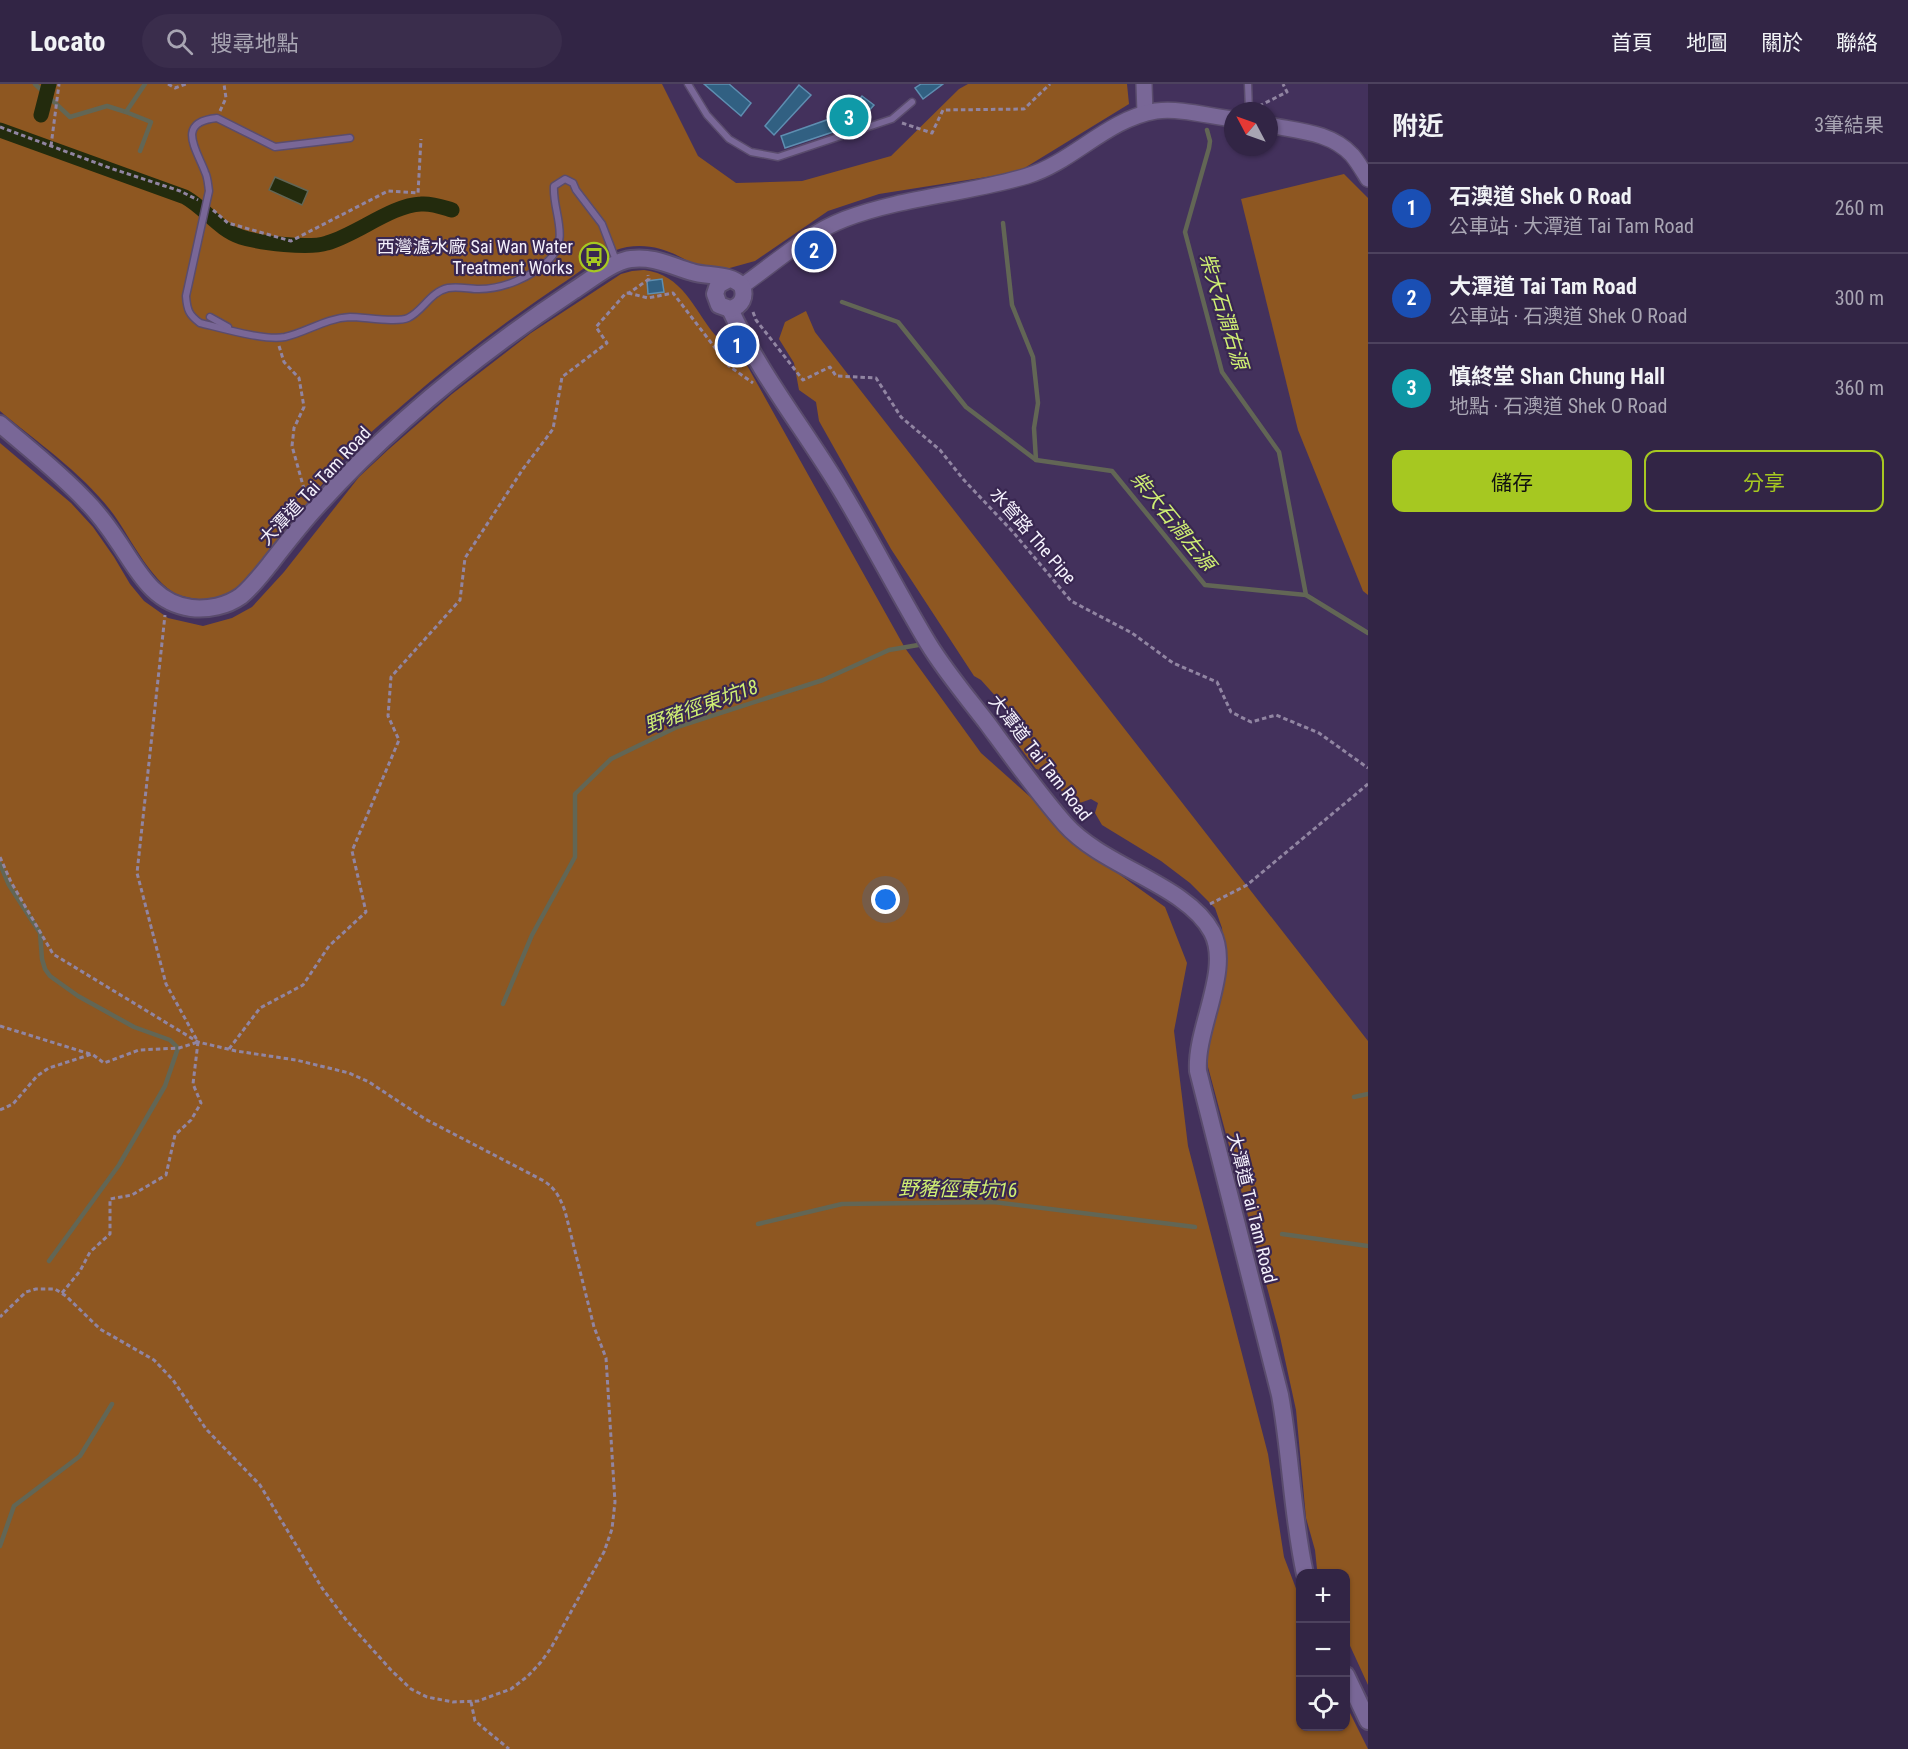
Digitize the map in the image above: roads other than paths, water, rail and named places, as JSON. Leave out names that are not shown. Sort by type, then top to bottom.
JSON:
[{"type":"main road","name":"大潭道 Tai Tam Road","points":[[0,424],[89,503],[112,532],[144,581],[157,594],[171,603],[191,608],[217,606],[237,598],[248,590],[312,512],[380,442],[463,369],[524,324],[617,263],[631,259],[659,260],[694,273],[735,283]]},
{"type":"main road","points":[[694,273],[722,307],[735,308],[742,301],[744,291],[735,283],[718,285],[715,298]]},
{"type":"main road","name":"大潭道 Tai Tam Road","points":[[730,309],[745,339],[842,491],[929,644],[1043,798],[1073,832],[1089,845],[1175,895],[1195,911],[1212,932],[1218,955],[1217,973],[1200,1045],[1198,1071],[1280,1395],[1287,1438],[1296,1530],[1304,1569]]},
{"type":"main road","points":[[1347,1677],[1368,1721]]},
{"type":"street","points":[[1144,84],[1145,113]]},
{"type":"street","points":[[735,283],[806,239],[845,219],[875,210],[1028,176],[1058,163],[1120,124],[1145,113],[1168,111],[1224,118]]},
{"type":"street","points":[[1278,127],[1312,133],[1338,144],[1353,156],[1368,179]]},
{"type":"lane","points":[[688,84],[707,115],[729,139],[751,152],[778,157],[892,119],[912,102]]},
{"type":"lane","points":[[1248,84],[1249,102]]},
{"type":"lane","points":[[350,138],[275,147],[217,118],[206,119],[198,124],[193,131],[192,147],[206,174],[209,191],[186,296],[187,311],[200,323],[276,338],[298,334],[320,324],[348,317],[402,320],[411,318],[433,296],[444,289],[498,288],[521,279],[549,260],[556,251],[561,236],[559,216],[553,198],[554,186],[565,179],[573,183],[602,224],[617,263]]},
{"type":"lane","points":[[210,317],[236,331]]},
{"type":"waterway","points":[[35,84],[70,117],[107,106],[126,112]]},
{"type":"waterway","points":[[41,115],[49,84]]},
{"type":"waterway","points":[[140,151],[151,122],[126,112],[145,84]]},
{"type":"waterway","points":[[0,130],[185,197],[233,234],[260,241],[319,245],[350,234],[398,209],[429,204],[452,210]]},
{"type":"waterway","name":"柴大石澗右源","points":[[1207,130],[1209,148],[1185,232],[1222,372],[1279,452],[1306,595]]},
{"type":"waterway","points":[[1003,223],[1012,305],[1033,357],[1038,403],[1034,428],[1036,460]]},
{"type":"waterway","name":"柴大石澗左源","points":[[842,302],[898,322],[966,407],[1036,460],[1112,471],[1205,585],[1306,595],[1368,633]]},
{"type":"waterway","name":"野豬徑東坑18","points":[[503,1004],[532,935],[575,857],[575,794],[611,759],[677,727],[823,680],[889,650],[924,644]]},
{"type":"waterway","points":[[0,864],[9,885],[40,933],[42,959],[50,976],[78,996],[134,1027],[170,1040],[178,1048],[165,1086],[119,1165],[49,1261]]},
{"type":"waterway","points":[[1354,1097],[1368,1094]]},
{"type":"waterway","name":"野豬徑東坑16","points":[[758,1224],[842,1204],[993,1202],[1195,1227]]},
{"type":"waterway","points":[[1282,1234],[1368,1246]]},
{"type":"waterway","points":[[0,1546],[14,1506],[80,1456],[112,1404]]},
{"type":"place","name":"慎終堂 Shan Chung Hall","points":[[849,117]]},
{"type":"place","name":"大潭道 Tai Tam Road","points":[[814,250]]},
{"type":"place","name":"西灣濾水廠 Sai Wan Water Treatment Works","points":[[594,257]]},
{"type":"place","name":"石澳道 Shek O Road","points":[[737,345]]}]
